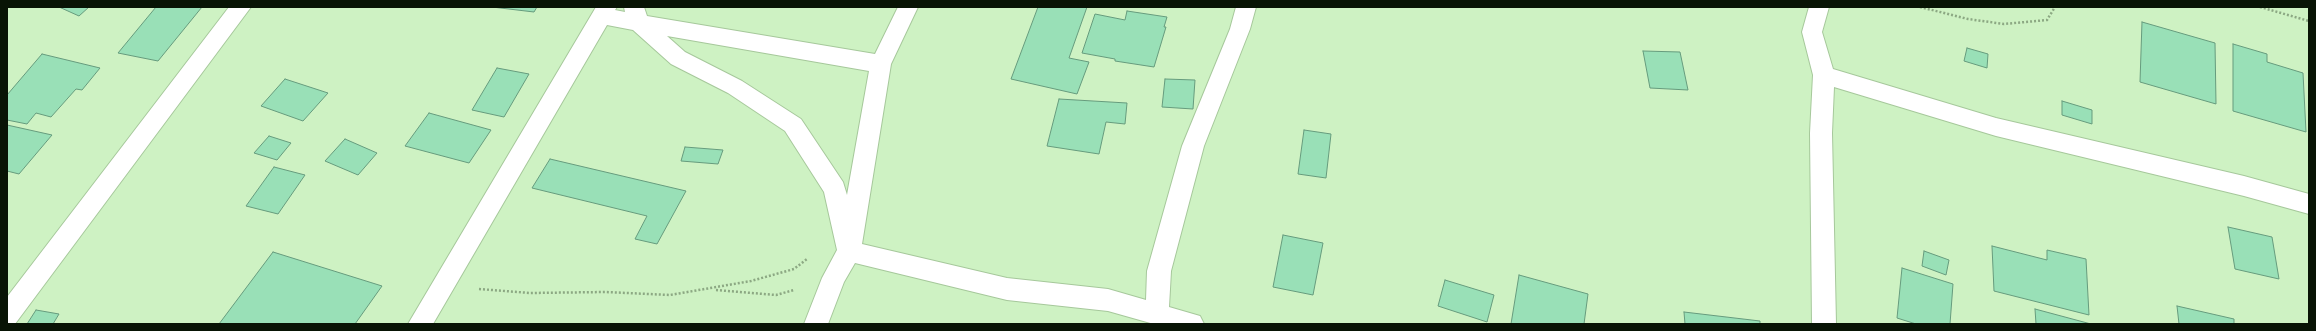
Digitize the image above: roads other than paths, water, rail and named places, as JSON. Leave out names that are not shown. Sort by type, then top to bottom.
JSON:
[{"type":"street","points":[[7,316],[241,7]]},
{"type":"street","points":[[816,324],[847,241],[881,64],[908,7]]},
{"type":"street","points":[[1157,314],[1159,271],[1193,146],[1240,29],[1246,7]]},
{"type":"street","points":[[1819,7],[1812,32],[1824,75],[1821,133],[1824,324]]},
{"type":"street","points":[[420,324],[604,11],[636,15],[881,64]]},
{"type":"street","points":[[636,15],[678,58],[735,87],[793,125],[835,189],[847,241]]},
{"type":"street","points":[[1824,75],[1996,127],[2244,186],[2309,204]]},
{"type":"street","points":[[847,241],[1007,289],[1108,300],[1192,324]]}]
